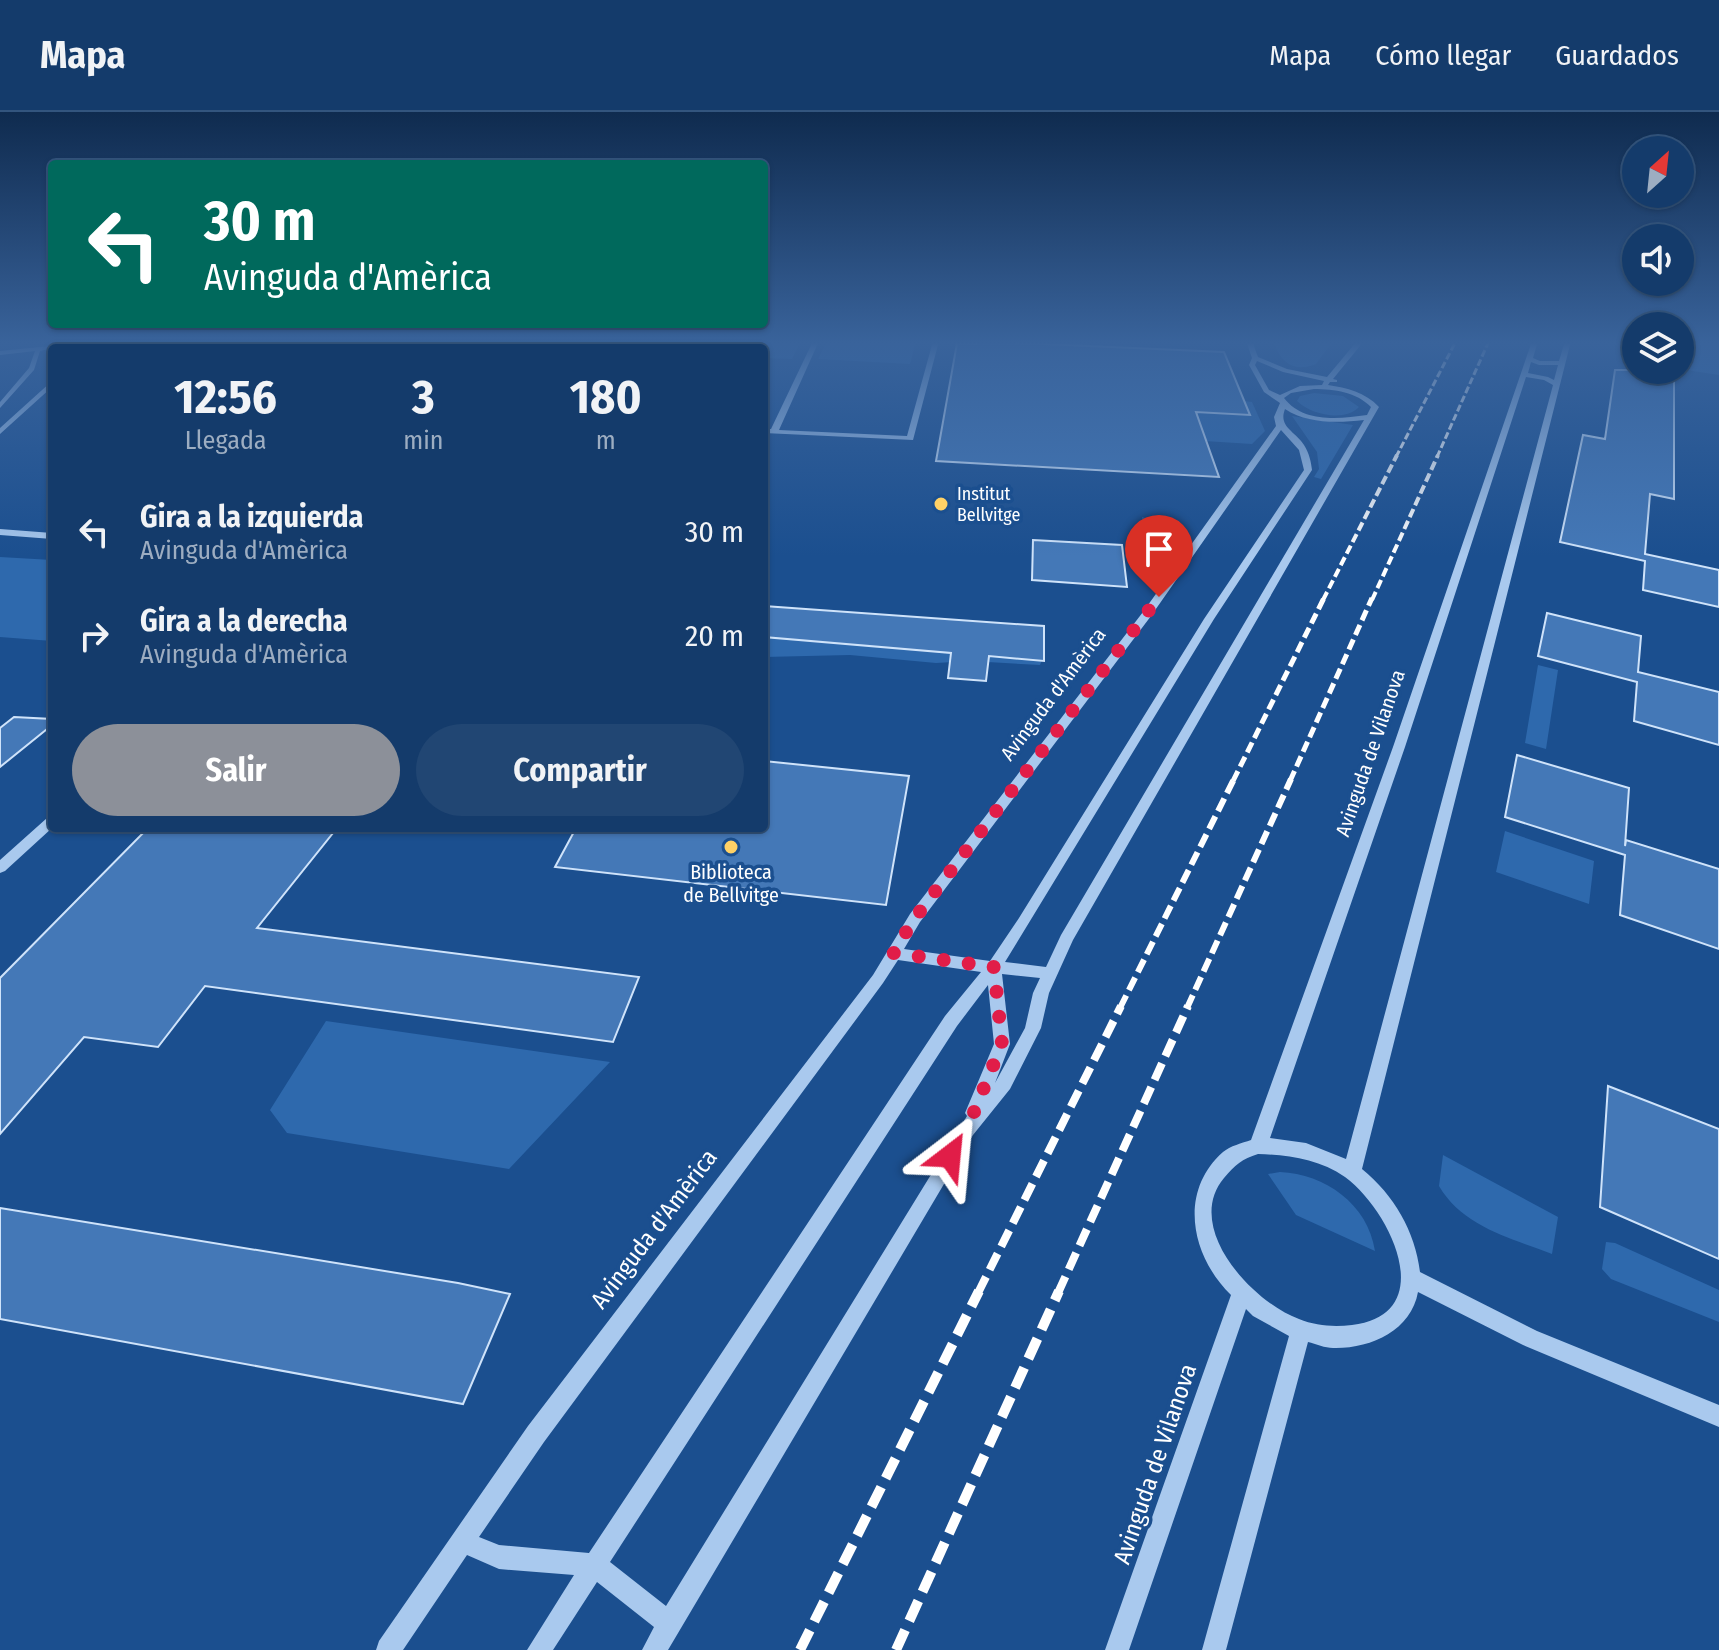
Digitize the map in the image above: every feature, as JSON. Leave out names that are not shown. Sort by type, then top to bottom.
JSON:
[{"type":"street","points":[[0,432],[20,413]]},
{"type":"street","points":[[774,432],[783,413]]},
{"type":"street","points":[[768,431],[910,438],[917,413]]},
{"type":"street","name":"Avinguda d'Amèrica","points":[[388,1650],[536,1434],[878,979],[921,909],[1147,614],[1280,426],[1279,413]]},
{"type":"street","points":[[1300,413],[1324,419],[1368,417]]},
{"type":"street","points":[[654,1650],[967,1129],[1004,1084],[1033,1028],[1050,973],[1066,939],[1371,413]]},
{"type":"street","name":"Avinguda de Vilanova","points":[[1258,1146],[1399,747],[1511,413]]},
{"type":"street","points":[[1352,1172],[1550,413]]},
{"type":"street","points":[[539,1650],[951,1021],[994,967],[1209,619],[1308,470],[1306,451],[1296,437],[1280,426]]},
{"type":"street","points":[[0,532],[48,536]]},
{"type":"street","points":[[0,868],[48,825]]},
{"type":"street","points":[[893,953],[1050,973]]},
{"type":"street","points":[[967,1129],[1002,1044],[994,967]]},
{"type":"street","points":[[1258,1146],[1291,1146],[1319,1154],[1352,1172],[1376,1193],[1398,1223],[1408,1245],[1411,1278],[1402,1309],[1383,1328],[1352,1339],[1300,1333],[1262,1313],[1241,1295],[1217,1263],[1203,1220],[1205,1190],[1212,1175],[1231,1156],[1258,1146]]},
{"type":"street","points":[[1411,1278],[1530,1338],[1719,1416]]},
{"type":"street","name":"Avinguda de Vilanova","points":[[1117,1650],[1241,1295]]},
{"type":"street","points":[[1214,1650],[1300,1333]]},
{"type":"street","points":[[464,1542],[499,1557],[595,1565],[669,1624]]},
{"type":"shaded area","points":[[1108,413],[1257,413],[1265,431],[1252,444],[1126,436]]},
{"type":"shaded area","points":[[1318,413],[1350,413],[1337,415]]},
{"type":"shaded area","points":[[1292,416],[1353,425],[1321,479],[1314,477],[1319,469],[1317,452]]},
{"type":"shaded area","points":[[1142,517],[1183,530],[1175,541],[1144,538]]},
{"type":"shaded area","points":[[0,557],[48,560],[48,641],[0,637]]},
{"type":"shaded area","points":[[768,637],[1032,660],[1044,655],[1040,665],[970,661],[936,663],[850,655],[768,657]]},
{"type":"shaded area","points":[[1538,665],[1558,670],[1546,749],[1525,743]]},
{"type":"shaded area","points":[[1505,831],[1594,861],[1589,904],[1496,872]]},
{"type":"shaded area","points":[[326,1021],[610,1062],[509,1169],[287,1133],[270,1110]]},
{"type":"shaded area","points":[[1443,1155],[1558,1217],[1552,1254],[1489,1229],[1461,1212],[1439,1186]]},
{"type":"shaded area","points":[[1280,1172],[1313,1179],[1342,1195],[1364,1219],[1375,1251],[1296,1215],[1268,1174]]},
{"type":"shaded area","points":[[1606,1242],[1615,1243],[1719,1290],[1719,1322],[1611,1279],[1602,1269]]},
{"type":"building","points":[[945,413],[1196,413],[1219,477],[936,461]]},
{"type":"building","points":[[1210,413],[1249,413],[1250,415]]},
{"type":"building","points":[[1609,413],[1674,413],[1674,499],[1650,494],[1645,554],[1719,570],[1719,607],[1643,590],[1645,561],[1560,542],[1583,435],[1605,439]]},
{"type":"building","points":[[1033,540],[1122,545],[1127,587],[1032,580]]},
{"type":"building","points":[[768,606],[1044,626],[1044,661],[989,656],[986,681],[948,678],[951,653],[768,637]]},
{"type":"building","points":[[1547,613],[1641,636],[1638,672],[1719,692],[1719,745],[1634,721],[1637,682],[1538,656]]},
{"type":"building","points":[[14,717],[48,719],[48,728],[0,767],[0,728]]},
{"type":"building","points":[[1517,755],[1629,788],[1625,846],[1626,840],[1719,869],[1719,949],[1620,915],[1625,855],[1505,817]]},
{"type":"building","name":"Biblioteca de Bellvitge","points":[[768,761],[909,776],[886,905],[555,867],[574,832],[768,832]]},
{"type":"building","points":[[144,832],[334,832],[257,928],[639,977],[613,1042],[205,986],[158,1047],[84,1037],[0,1134],[0,978]]},
{"type":"building","points":[[1608,1086],[1719,1129],[1719,1259],[1600,1207]]},
{"type":"building","points":[[0,1208],[510,1294],[463,1404],[0,1319]]},
{"type":"railway","points":[[1396,457],[1419,413]]},
{"type":"railway","points":[[1437,457],[1457,413]]},
{"type":"railway","points":[[1323,600],[1397,455]]},
{"type":"railway","points":[[1372,600],[1438,455]]},
{"type":"railway","points":[[1290,781],[1372,598]]},
{"type":"railway","points":[[1233,781],[1323,600]]},
{"type":"railway","points":[[1120,1008],[1234,779]]},
{"type":"railway","points":[[1187,1008],[1291,779]]},
{"type":"railway","points":[[978,1293],[1121,1006]]},
{"type":"railway","points":[[1058,1293],[1188,1006]]},
{"type":"railway","points":[[800,1650],[979,1291]]},
{"type":"railway","points":[[896,1650],[1059,1291]]},
{"type":"place","name":"Institut Bellvitge","points":[[941,504]]},
{"type":"place","name":"Biblioteca de Bellvitge","points":[[731,847]]},
{"type":"route","points":[[950,1156],[967,1129],[1002,1044],[994,967],[893,953],[915,918],[1159,597]]}]
